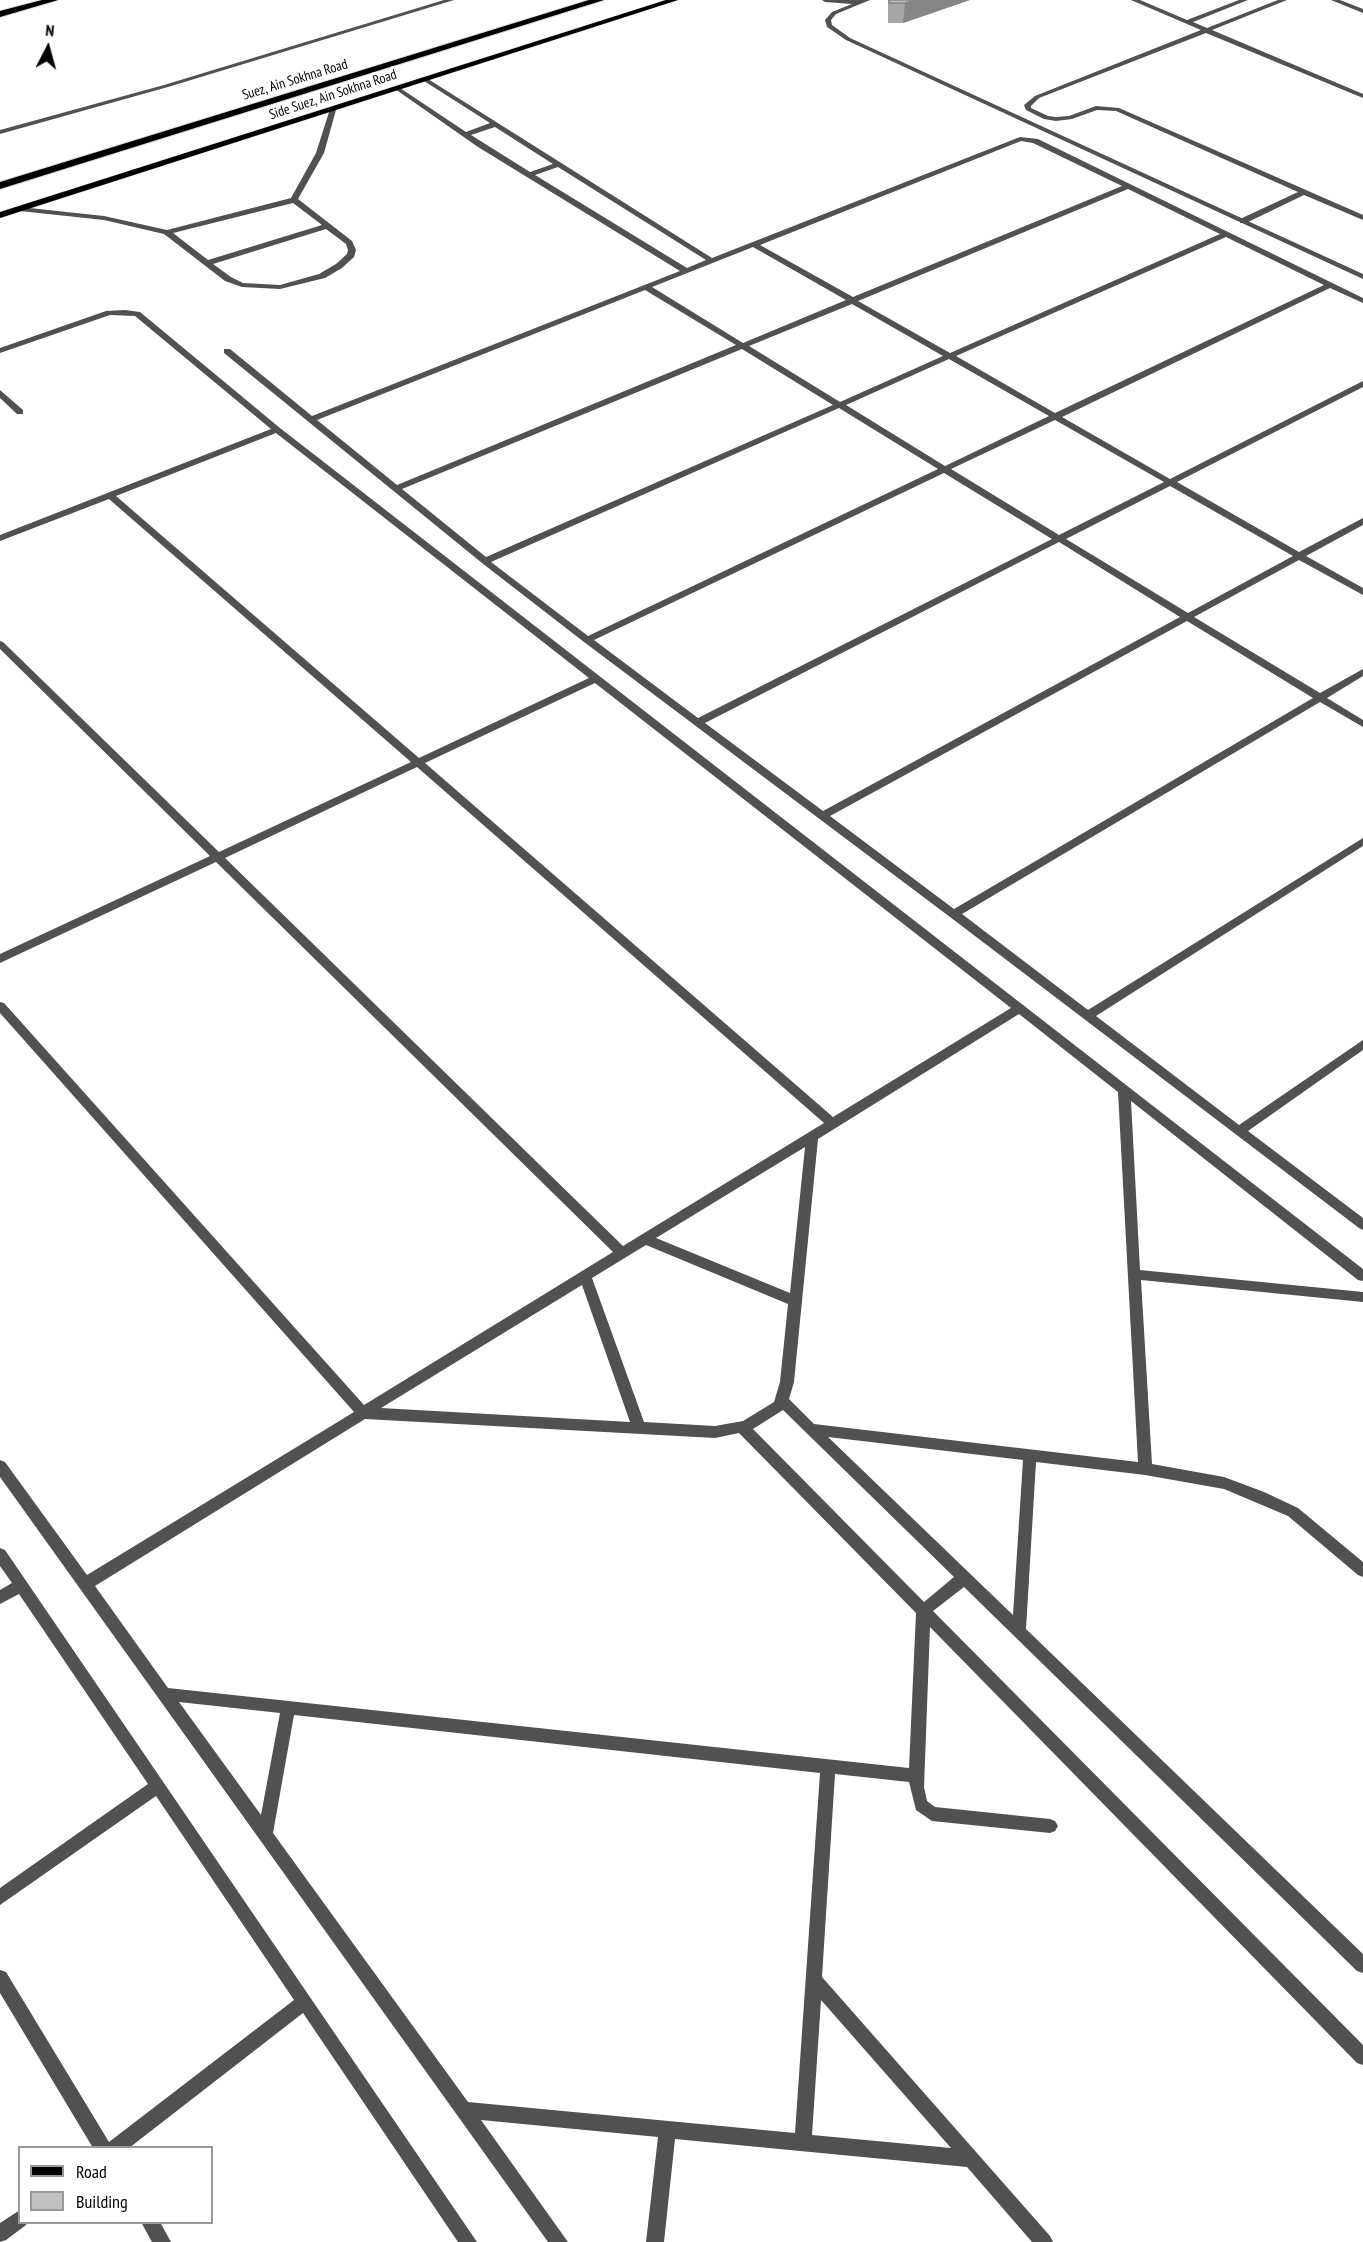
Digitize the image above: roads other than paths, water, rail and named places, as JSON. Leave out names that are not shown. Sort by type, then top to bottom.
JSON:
[{"type":"highway","points":[[0,14],[53,0]]},
{"type":"highway","name":"Suez, Ain Sokhna Road","points":[[0,186],[599,0]]},
{"type":"main road","name":"Side Suez, Ain Sokhna Road","points":[[0,215],[674,0]]},
{"type":"street","points":[[0,132],[166,86],[451,0]]},
{"type":"street","points":[[825,0],[864,1]]},
{"type":"street","points":[[1134,0],[1363,96]]},
{"type":"street","points":[[1142,4],[1152,0]]},
{"type":"street","points":[[1187,22],[1245,0]]},
{"type":"street","points":[[1284,0],[1037,97],[1027,105],[1028,109],[1046,118],[1056,119],[1070,118],[1101,107],[1117,109],[1360,215]]},
{"type":"street","points":[[1334,0],[1363,11]]},
{"type":"street","points":[[864,1],[834,13],[828,20],[829,26],[848,39],[1363,277]]},
{"type":"street","points":[[426,80],[712,261]]},
{"type":"street","points":[[1352,92],[1363,87]]},
{"type":"street","points":[[398,89],[686,271]]},
{"type":"street","points":[[167,232],[294,200],[320,153],[332,110]]},
{"type":"street","points":[[467,134],[495,124]]},
{"type":"street","points":[[312,419],[1020,139],[1035,141],[1363,302]]},
{"type":"street","points":[[530,174],[559,164]]},
{"type":"street","points":[[398,488],[1127,187]]},
{"type":"street","points":[[1243,221],[1304,192]]},
{"type":"street","points":[[20,209],[104,218],[167,232],[228,279],[242,285],[280,287],[322,276],[351,255],[352,250],[349,243],[294,200]]},
{"type":"street","points":[[207,263],[327,226]]},
{"type":"street","points":[[485,561],[1225,235]]},
{"type":"street","points":[[753,244],[1363,592]]},
{"type":"street","points":[[678,248],[687,245]]},
{"type":"street","points":[[661,255],[670,252]]},
{"type":"street","points":[[587,640],[1330,285]]},
{"type":"street","points":[[646,287],[1363,724]]},
{"type":"street","points":[[0,351],[109,313],[137,314],[277,430],[1363,1276]]},
{"type":"street","points":[[227,351],[485,561],[587,640],[1088,1015],[1363,1225]]},
{"type":"street","points":[[697,723],[1363,384]]},
{"type":"street","points":[[0,393],[20,412]]},
{"type":"street","points":[[0,538],[277,430]]},
{"type":"street","points":[[110,495],[832,1123]]},
{"type":"street","points":[[823,816],[1363,520]]},
{"type":"street","points":[[0,644],[622,1253]]},
{"type":"street","points":[[954,914],[1363,672]]},
{"type":"street","points":[[0,959],[596,679]]},
{"type":"street","points":[[1088,1015],[1363,841]]},
{"type":"street","points":[[0,1006],[363,1413],[715,1432],[742,1427],[783,1401],[787,1382],[812,1135]]},
{"type":"street","points":[[85,1584],[1019,1009]]},
{"type":"street","points":[[1239,1131],[1363,1044]]},
{"type":"street","points":[[1124,1090],[1145,1470]]},
{"type":"street","points":[[645,1239],[795,1301]]},
{"type":"street","points":[[1134,1274],[1363,1297]]},
{"type":"street","points":[[585,1276],[639,1428]]},
{"type":"street","points":[[783,1401],[1363,1965]]},
{"type":"street","points":[[742,1427],[1363,2057]]},
{"type":"street","points":[[811,1429],[1145,1470],[1224,1483],[1293,1512],[1363,1571]]},
{"type":"street","points":[[1019,1631],[1030,1456]]},
{"type":"street","points":[[0,1466],[559,2242]]},
{"type":"street","points":[[0,1554],[468,2242]]},
{"type":"street","points":[[964,1578],[923,1611],[916,1787],[921,1805],[932,1814],[1050,1826]]},
{"type":"street","points":[[0,1599],[21,1586]]},
{"type":"street","points":[[164,1695],[917,1776]]},
{"type":"street","points":[[265,1835],[288,1708]]},
{"type":"street","points":[[803,2143],[828,1765]]},
{"type":"street","points":[[0,1897],[158,1786]]},
{"type":"street","points":[[0,1978],[102,2146]]},
{"type":"street","points":[[814,1980],[1044,2242]]},
{"type":"street","points":[[119,2146],[304,2002]]},
{"type":"street","points":[[464,2110],[971,2159]]},
{"type":"street","points":[[655,2242],[667,2130]]},
{"type":"street","points":[[0,2234],[18,2220]]},
{"type":"street","points":[[151,2224],[162,2242]]}]
